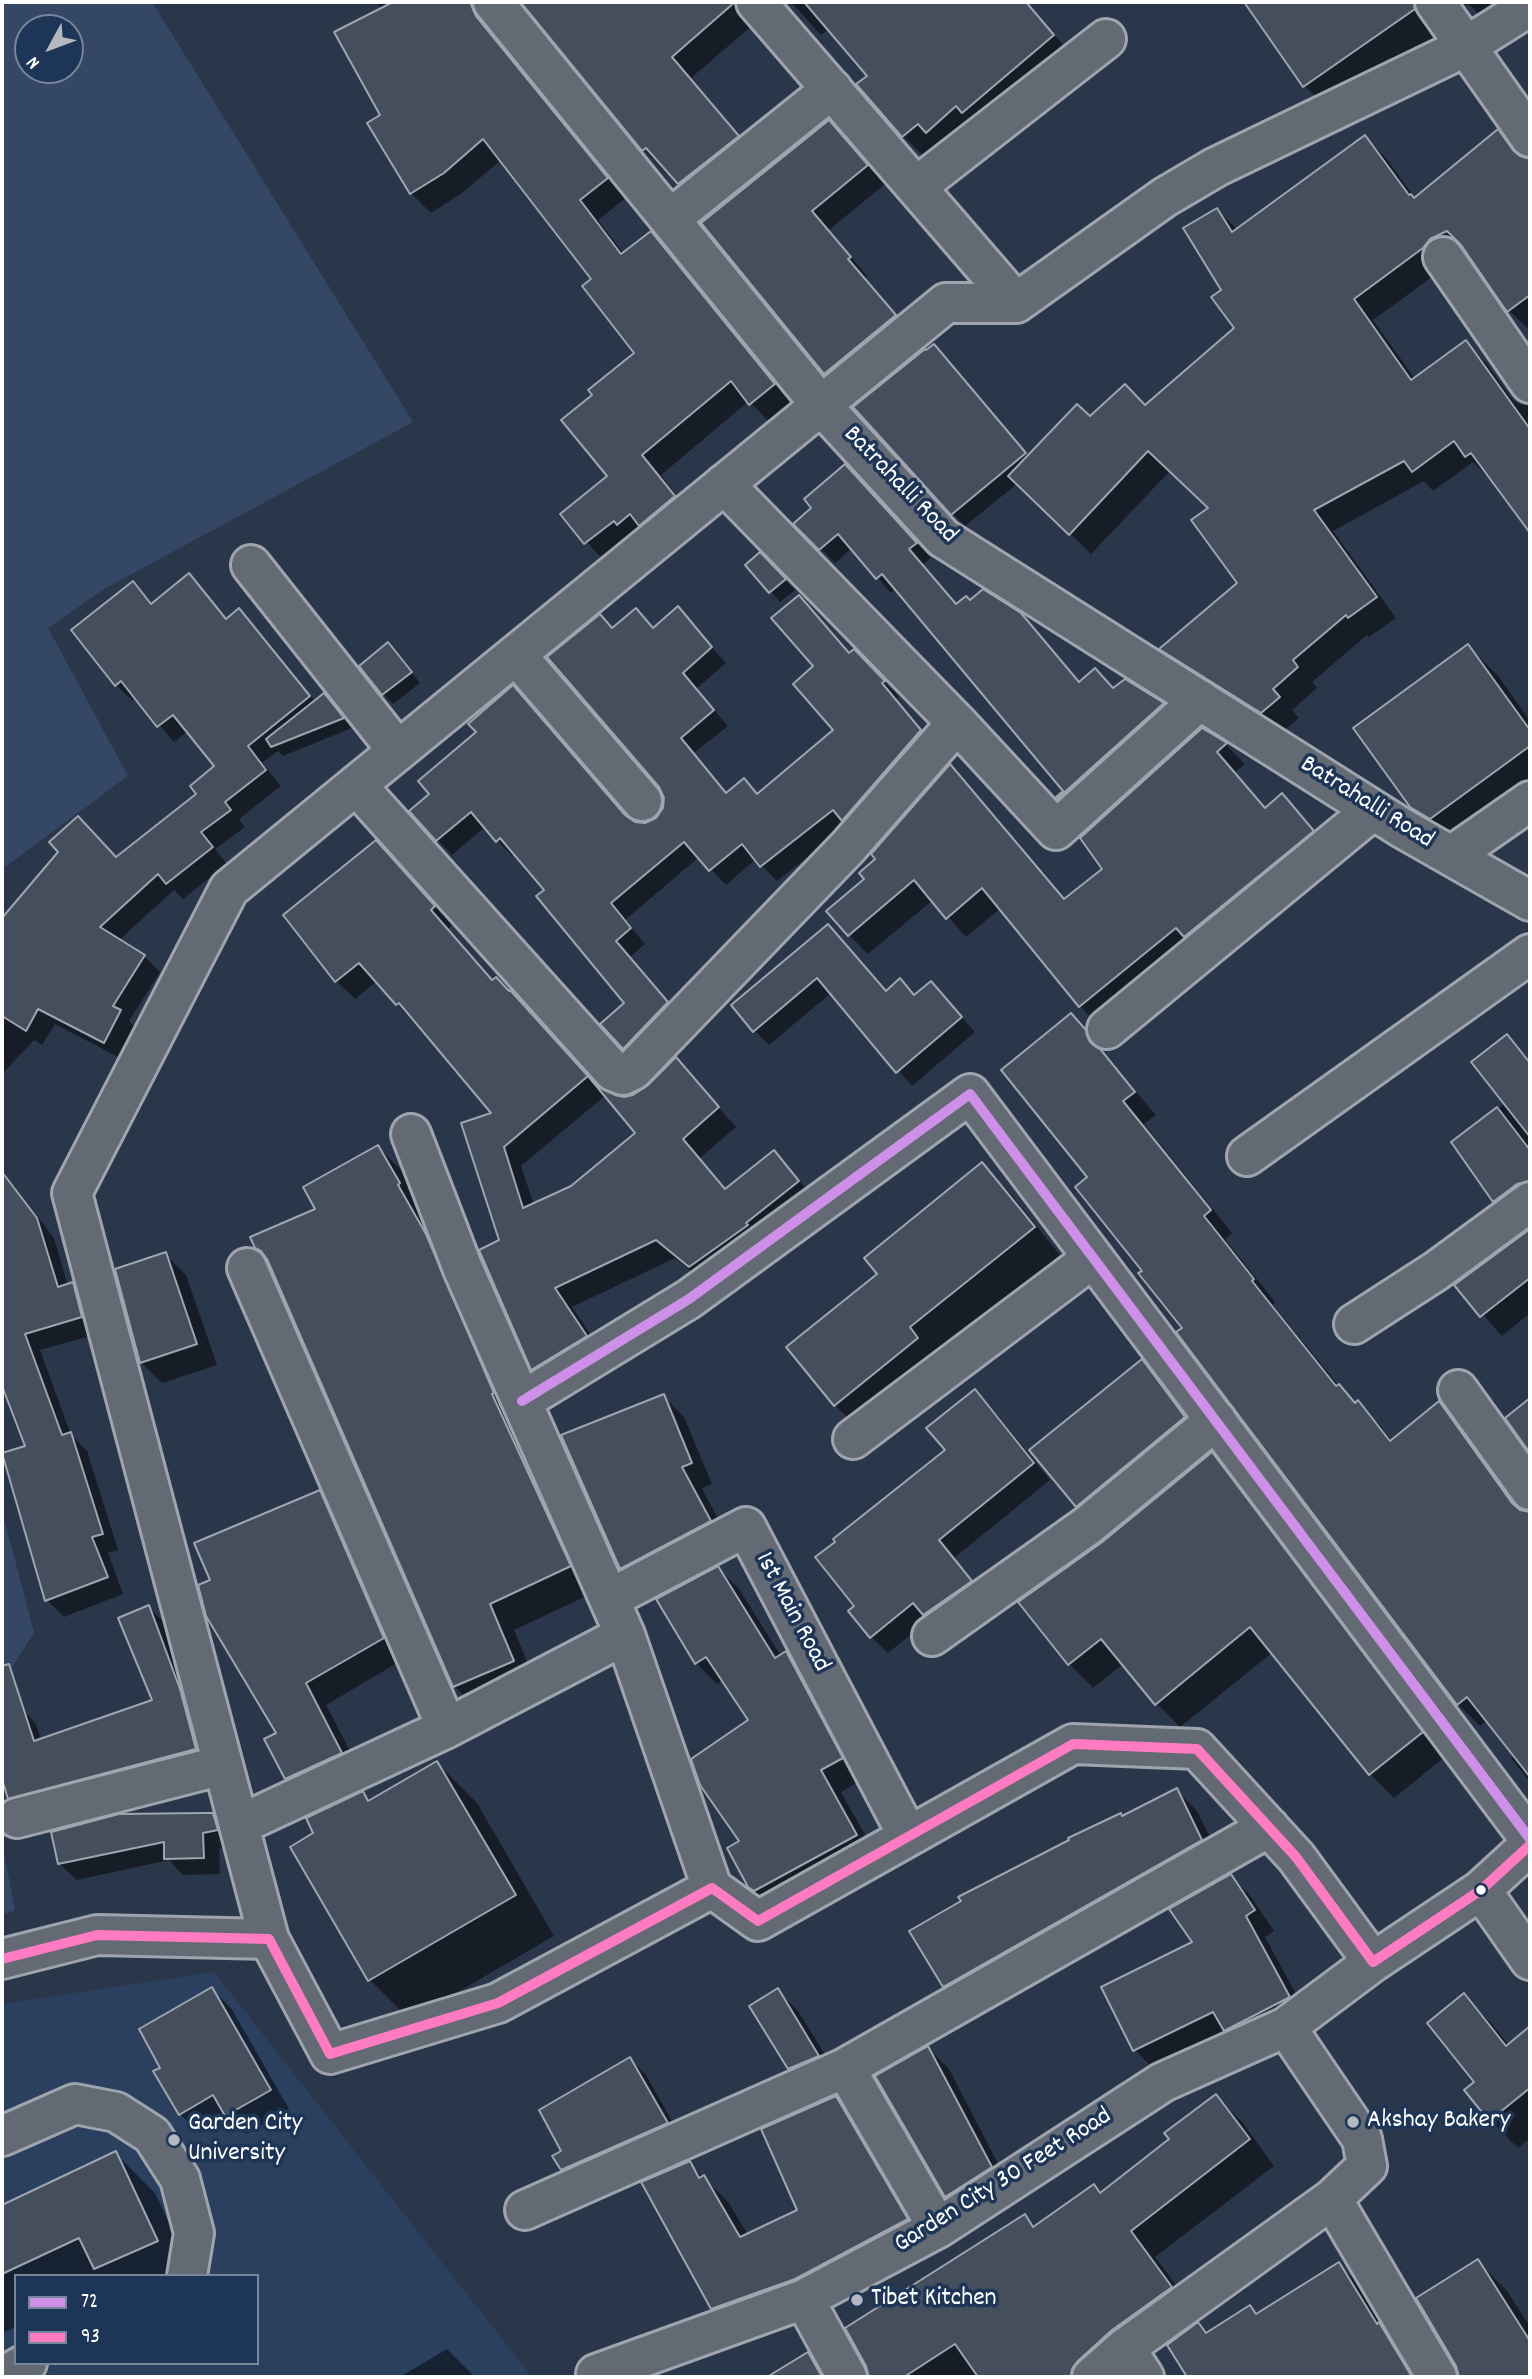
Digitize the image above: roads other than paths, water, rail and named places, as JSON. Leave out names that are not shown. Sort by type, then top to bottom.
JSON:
[{"type":"street","name":"Batrahalli Road","points":[[494,2],[820,404],[943,538],[1373,810],[1530,901]]},
{"type":"street","points":[[756,2],[1016,303]]},
{"type":"street","points":[[1435,2],[1530,137]]},
{"type":"street","points":[[712,1888],[498,2003],[330,2054],[269,1939],[72,1193],[229,890],[820,404],[946,303],[1016,303],[1165,197],[1206,173],[1465,47],[1530,6]]},
{"type":"street","points":[[916,187],[1105,39]]},
{"type":"street","points":[[670,219],[832,89]]},
{"type":"street","points":[[1443,257],[1530,383]]},
{"type":"street","points":[[724,484],[957,723],[1056,830],[1200,700]]},
{"type":"street","points":[[251,565],[398,751]]},
{"type":"street","points":[[516,655],[642,802]]},
{"type":"street","points":[[356,785],[613,1071],[623,1074],[633,1070],[839,857],[957,723]]},
{"type":"street","points":[[1451,856],[1530,801]]},
{"type":"street","points":[[1107,1029],[1373,810]]},
{"type":"street","points":[[1247,1156],[1530,954]]},
{"type":"street","points":[[522,1401],[689,1299],[970,1094],[1530,1839]]},
{"type":"street","points":[[411,1134],[463,1269],[625,1635],[712,1888],[758,1921],[1073,1744],[1197,1749],[1296,1857],[1373,1962]]},
{"type":"street","points":[[1354,1324],[1436,1271],[1530,1202]]},
{"type":"street","points":[[853,1439],[1093,1258]]},
{"type":"street","points":[[247,1268],[447,1728]]},
{"type":"street","points":[[1458,1390],[1530,1490]]},
{"type":"street","points":[[932,1636],[1087,1526],[1216,1420]]},
{"type":"street","name":"1st Main Road","points":[[609,1600],[746,1527],[908,1836]]},
{"type":"street","points":[[239,1825],[447,1728],[625,1635]]},
{"type":"street","points":[[17,1818],[223,1765]]},
{"type":"street","points":[[525,2210],[845,2068],[1269,1827]]},
{"type":"street","name":"Garden City 30 Feet Road","points":[[596,2374],[804,2299],[938,2228],[1163,2081],[1286,2027],[1373,1962],[1481,1890],[1530,1845]]},
{"type":"street","points":[[1481,1890],[1530,1960]]},
{"type":"street","points":[[2,1959],[97,1935],[269,1939]]},
{"type":"street","points":[[1092,2377],[1135,2363],[1332,2199],[1367,2166],[1362,2140],[1286,2027]]},
{"type":"street","points":[[845,2068],[938,2228]]},
{"type":"street","points":[[2,2136],[75,2104],[116,2112],[152,2135],[180,2179],[194,2233],[187,2274]]},
{"type":"street","points":[[1332,2199],[1437,2377]]},
{"type":"street","points":[[804,2299],[847,2377]]},
{"type":"place","name":"Akshay Bakery","points":[[1353,2122]]},
{"type":"place","name":"Garden City University","points":[[174,2140]]},
{"type":"place","name":"Tibet Kitchen","points":[[857,2300]]}]
